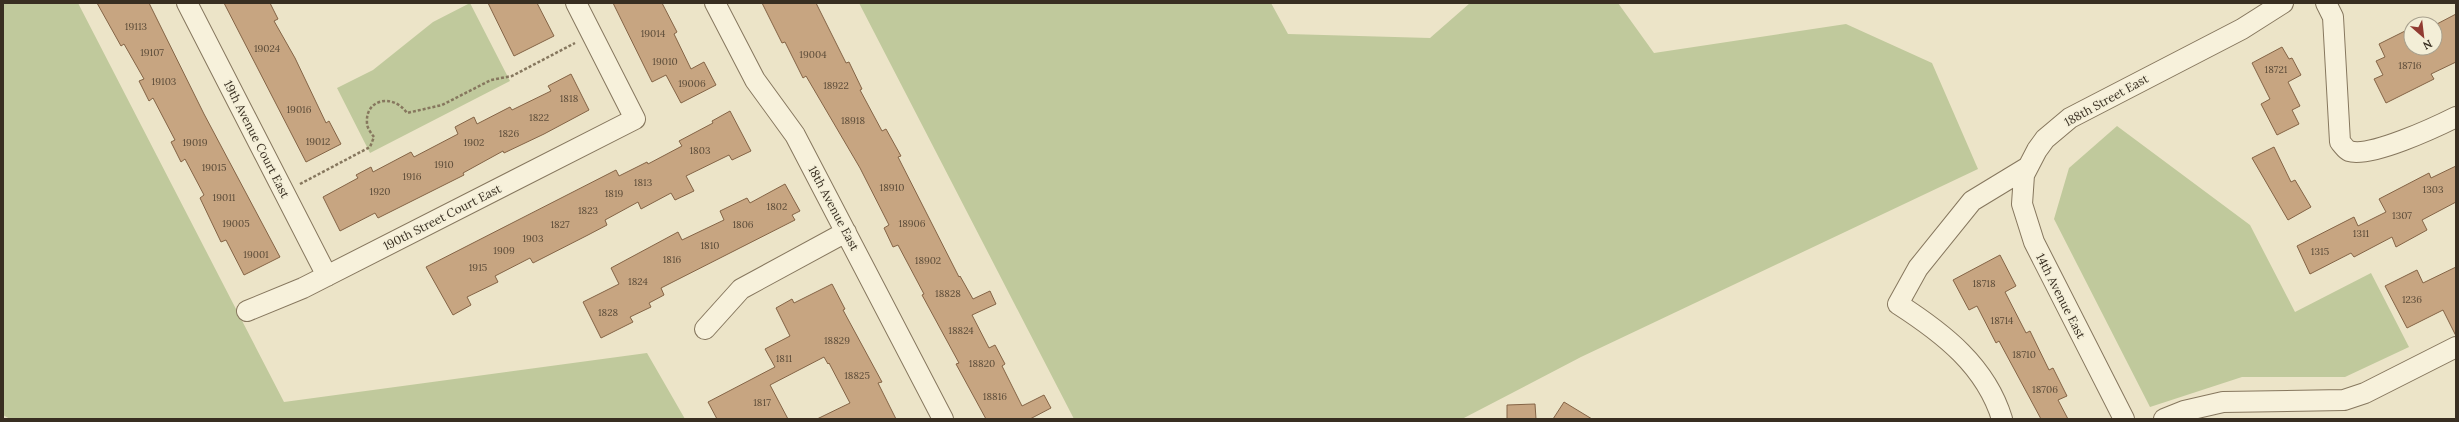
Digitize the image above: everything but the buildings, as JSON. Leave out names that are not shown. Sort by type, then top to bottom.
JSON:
[{"type":"street","name":"19th Avenue Court East","points":[[187,3],[327,276]]},
{"type":"street","points":[[576,3],[592,34]]},
{"type":"street","name":"18th Avenue East","points":[[715,3],[755,80],[795,135],[943,419]]},
{"type":"street","name":"188th Street East","points":[[2002,419],[1977,370],[1956,346],[1936,329],[1898,304],[1918,268],[1972,202],[2028,167],[2045,139],[2070,118],[2242,29],[2283,3]]},
{"type":"street","points":[[2326,3],[2333,17],[2340,142],[2345,147],[2350,151],[2368,150],[2400,142],[2456,117]]},
{"type":"street","name":"190th Street Court East","points":[[247,311],[303,288],[635,119],[592,34]]},
{"type":"street","name":"14th Avenue East","points":[[2028,167],[2024,175],[2021,193],[2025,219],[2029,230],[2124,419]]},
{"type":"street","points":[[705,329],[741,289],[846,232]]},
{"type":"street","points":[[2164,419],[2184,411],[2223,402],[2344,400],[2365,393],[2456,347]]},
{"type":"path","points":[[284,192],[370,147],[374,137],[368,127],[367,116],[374,106],[380,102],[392,101],[402,106],[407,113],[442,105],[491,80],[512,76],[592,34]]},
{"type":"green space","points":[[3,3],[78,3],[284,402],[647,353],[685,419],[10,419],[3,415]]},
{"type":"green space","points":[[470,3],[510,81],[370,153],[337,88],[373,70],[433,22]]},
{"type":"green space","points":[[859,3],[1271,3],[1288,34],[1430,38],[1470,3],[1618,3],[1654,53],[1846,24],[1932,63],[1978,169],[1581,357],[1462,419],[1074,419]]},
{"type":"green space","points":[[2117,126],[2250,225],[2295,312],[2371,273],[2409,347],[2345,377],[2242,377],[2150,407],[2054,219],[2069,168]]}]
